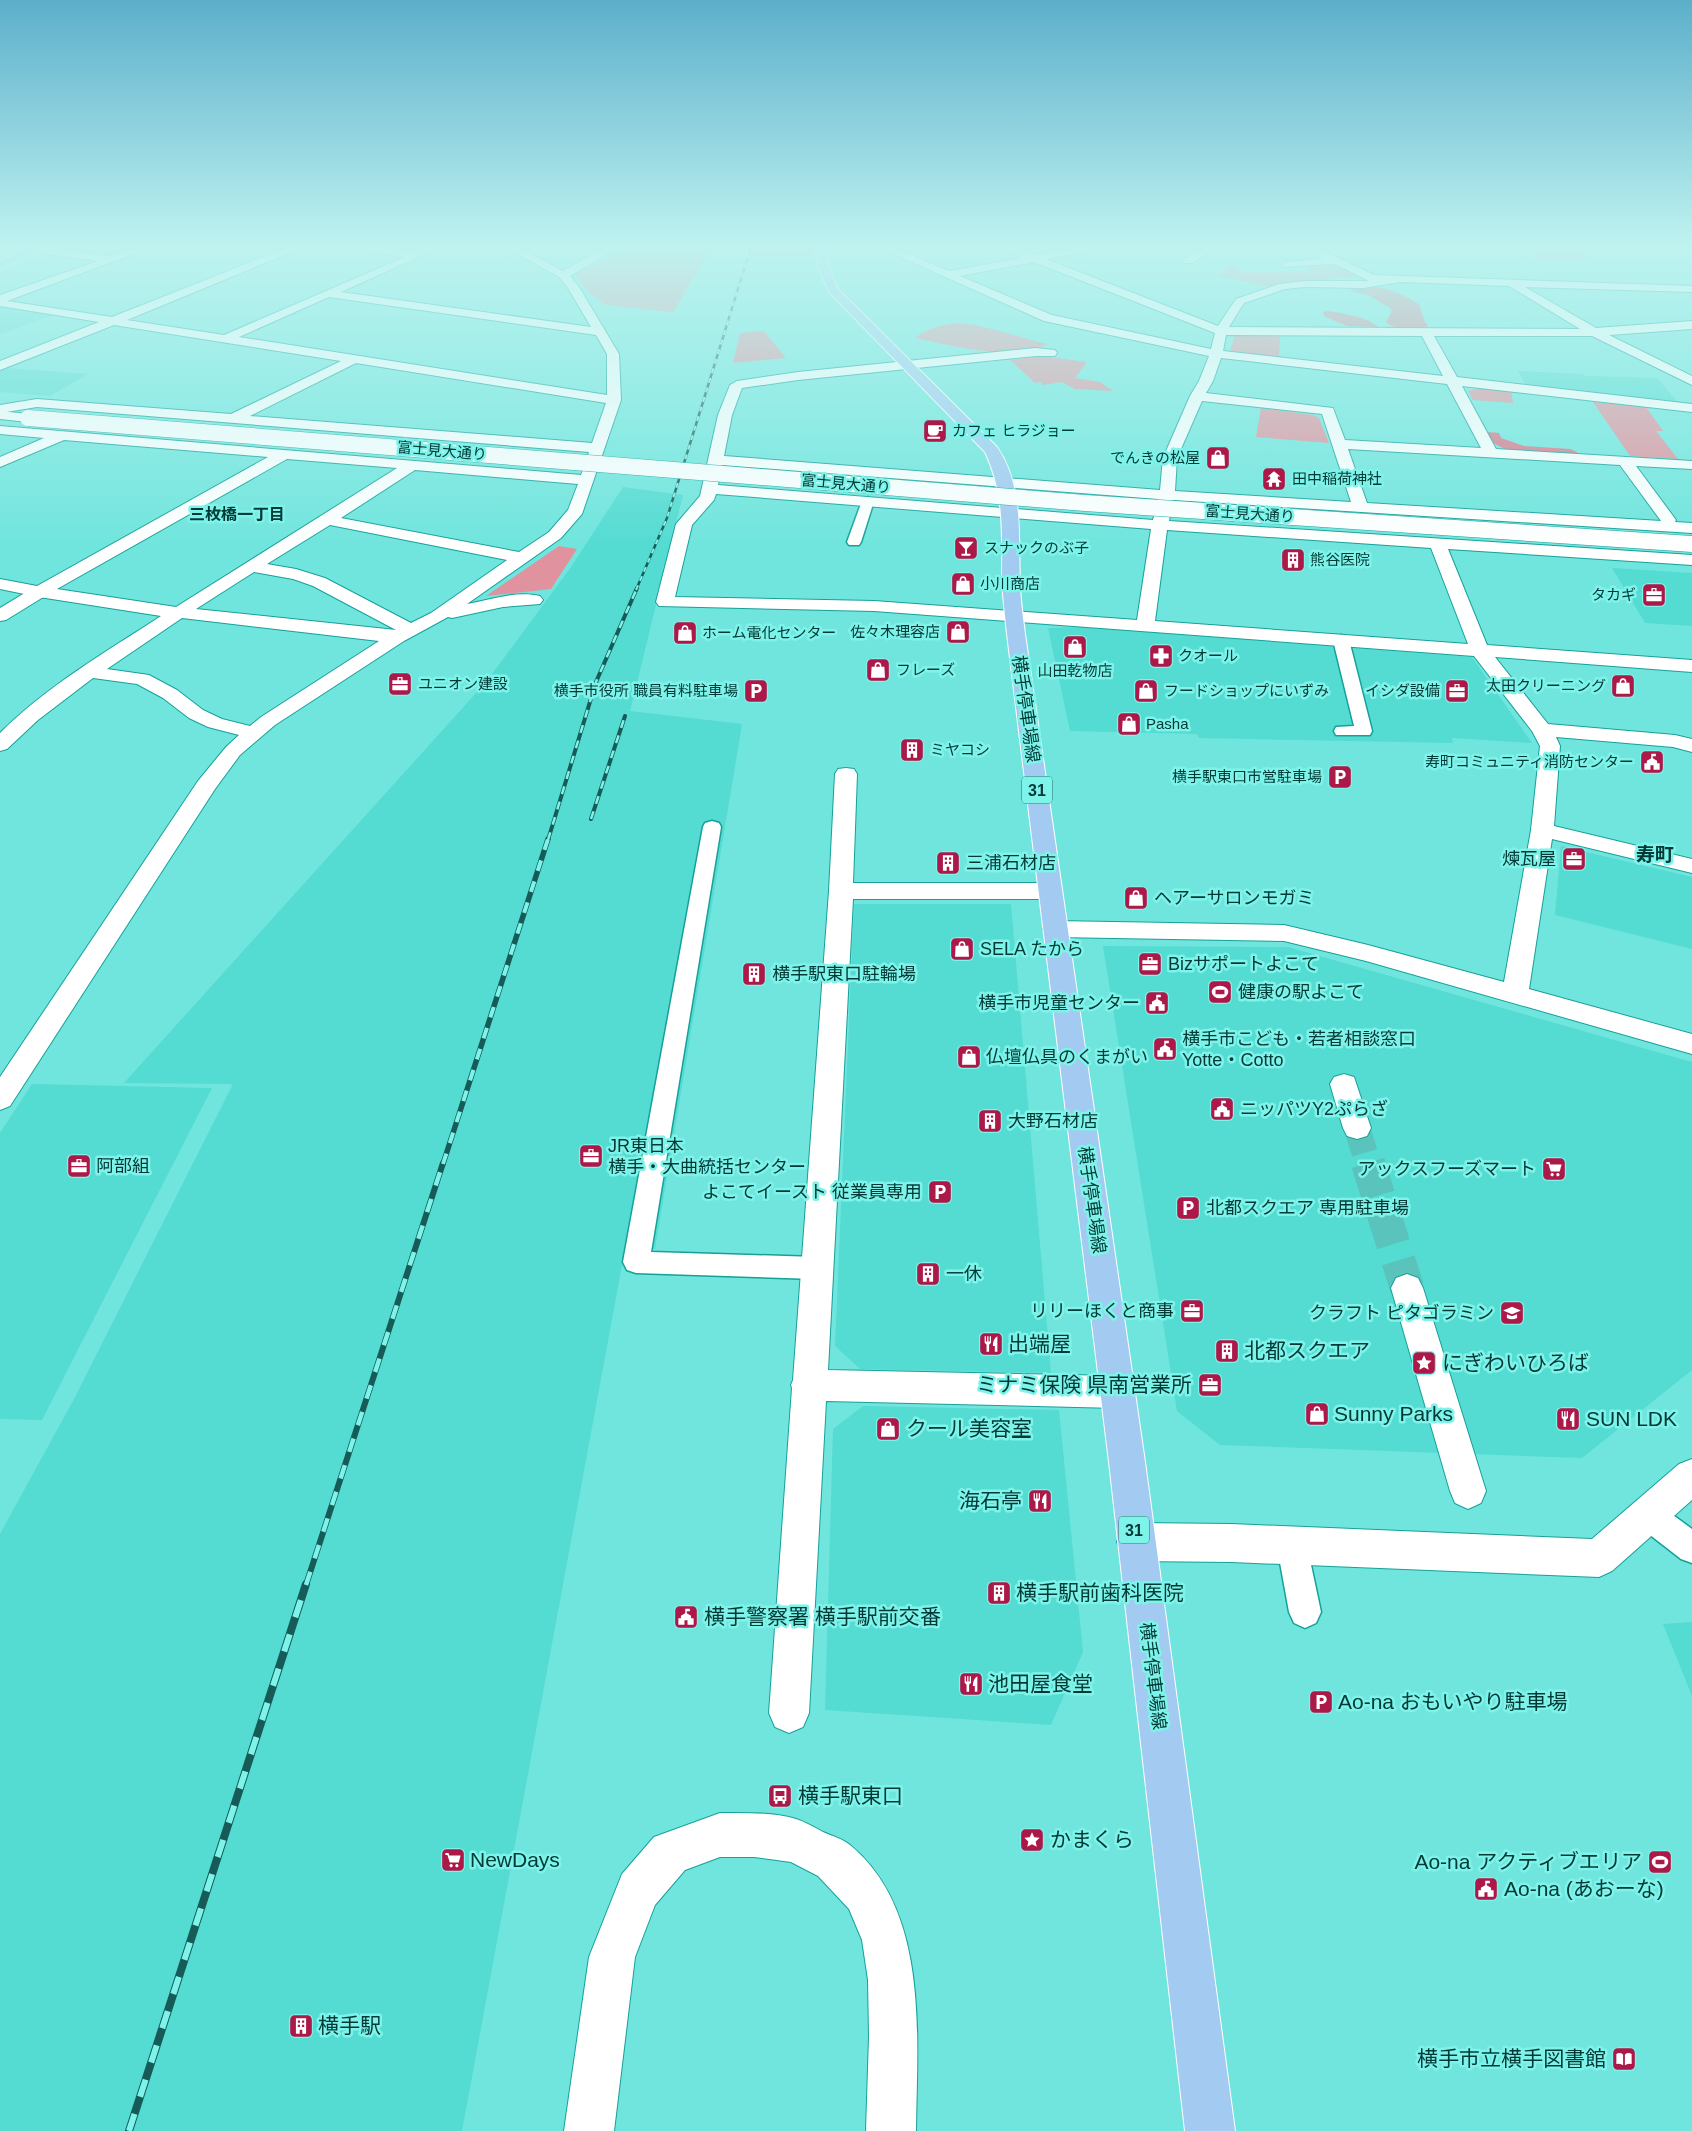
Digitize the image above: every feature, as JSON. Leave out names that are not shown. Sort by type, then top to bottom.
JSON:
[{"type":"main road","name":"横手停車場線","points":[[889,346],[992,450],[1002,468],[1005,482],[1010,513],[1014,615],[1118,1392],[1210,2131]]},
{"type":"street","points":[[0,366],[50,346]]},
{"type":"street","points":[[269,346],[614,400]]},
{"type":"street","points":[[0,1099],[206,786],[233,751],[268,721],[403,634],[436,617],[555,535],[576,511],[614,400],[613,354],[608,346]]},
{"type":"street","points":[[1181,346],[1216,354],[1692,408]]},
{"type":"street","points":[[1145,625],[1170,458],[1196,396],[1206,381],[1218,346]]},
{"type":"street","points":[[1433,346],[1491,453]]},
{"type":"street","points":[[1623,346],[1692,381]]},
{"type":"street","points":[[1051,353],[1035,352],[807,375],[737,385],[725,415],[708,497],[684,524],[665,602],[874,606],[1692,666]]},
{"type":"street","points":[[234,418],[352,360]]},
{"type":"street","points":[[1196,396],[1328,411],[1360,506]]},
{"type":"street","points":[[0,409],[37,403],[597,448]]},
{"type":"street","name":"富士見大通り","points":[[0,415],[1085,504],[1692,544]]},
{"type":"street","points":[[0,430],[587,480]]},
{"type":"street","points":[[0,463],[62,435]]},
{"type":"street","points":[[1339,444],[1692,465]]},
{"type":"street","points":[[0,616],[285,454]]},
{"type":"street","points":[[715,460],[1166,494],[1692,528]]},
{"type":"street","points":[[1625,461],[1668,520]]},
{"type":"street","points":[[0,745],[44,703],[89,672],[178,612],[328,520],[414,464]]},
{"type":"street","points":[[710,489],[1160,524],[1692,560]]},
{"type":"street","points":[[328,520],[522,558]]},
{"type":"street","points":[[1437,543],[1479,650],[1542,730],[1550,746],[1542,830],[1514,994]]},
{"type":"street","points":[[252,567],[296,574],[319,582],[403,634]]},
{"type":"street","points":[[0,584],[40,592],[178,612],[403,634]]},
{"type":"street","points":[[436,617],[468,608],[534,600]]},
{"type":"street","points":[[89,672],[142,679],[170,694],[196,714],[215,723],[254,733]]},
{"type":"street","points":[[1542,730],[1675,741],[1692,746]]},
{"type":"street","points":[[789,1713],[808,1385],[841,891],[846,774]]},
{"type":"street","points":[[1542,830],[1692,866]]},
{"type":"street","points":[[841,891],[1050,891]]},
{"type":"street","points":[[1055,929],[1284,932],[1368,953],[1692,1044]]},
{"type":"street","points":[[1344,1084],[1358,1128]]},
{"type":"street","points":[[1407,1288],[1468,1491]]},
{"type":"street","points":[[808,1385],[1118,1392]]},
{"type":"street","points":[[1136,1542],[1599,1558],[1692,1476]]},
{"type":"street","points":[[589,2131],[612,1957],[638,1890],[670,1853],[720,1835],[754,1835],[795,1841],[834,1860],[864,1893],[885,1939],[891,1980],[893,2036],[892,2131]]},
{"type":"lane","points":[[854,542],[868,501]]},
{"type":"lane","points":[[1341,640],[1364,732],[1342,731]]},
{"type":"lane","points":[[712,827],[636,1262],[816,1268]]},
{"type":"lane","points":[[1647,1514],[1692,1548]]},
{"type":"lane","points":[[1292,1546],[1305,1612]]},
{"type":"shaded area","points":[[737,346],[777,346],[786,358],[733,363]]},
{"type":"shaded area","points":[[956,346],[1041,346],[1018,352],[982,351]]},
{"type":"shaded area","points":[[1231,346],[1279,346],[1279,358],[1234,353],[1230,350]]},
{"type":"shaded area","points":[[1041,356],[1087,362],[1075,378],[1100,382],[1113,391],[1075,389],[1062,382],[1043,385],[1041,382],[1035,383],[1010,360]]},
{"type":"shaded area","points":[[7,368],[88,374],[50,396],[0,392],[0,371]]},
{"type":"shaded area","points":[[1518,371],[1583,374],[1585,376],[1657,378],[1678,402],[1526,385]]},
{"type":"shaded area","points":[[1479,388],[1511,391],[1513,403],[1473,400],[1468,391]]},
{"type":"shaded area","points":[[1593,402],[1646,407],[1663,431],[1656,431],[1678,459],[1630,456]]},
{"type":"shaded area","points":[[1261,408],[1313,415],[1319,418],[1329,443],[1256,437]]},
{"type":"shaded area","points":[[1488,432],[1499,433],[1501,438],[1524,446],[1570,449],[1577,452],[1577,454],[1537,454],[1510,450],[1499,446],[1491,440]]},
{"type":"shaded area","points":[[623,487],[683,495],[630,711],[742,724],[655,1249],[625,1249],[462,2131],[0,2131],[0,1534],[74,1399],[233,1084],[124,1083],[487,681],[571,567]]},
{"type":"shaded area","points":[[559,546],[577,549],[551,589],[486,596]]},
{"type":"shaded area","name":"タカギ","points":[[1612,568],[1692,573],[1692,626],[1645,623]]},
{"type":"shaded area","points":[[1082,627],[1472,657],[1532,743],[1452,738],[1453,743],[1199,738],[1197,734],[1070,731],[1048,628]]},
{"type":"shaded area","points":[[1561,846],[1692,877],[1692,949],[1555,915]]},
{"type":"shaded area","points":[[854,904],[1011,904],[1051,1373],[860,1369],[835,1346]]},
{"type":"shaded area","points":[[1103,946],[1288,947],[1692,1062],[1692,1370],[1582,1458],[1220,1445],[1177,1411]]},
{"type":"shaded area","points":[[32,1084],[212,1088],[42,1420],[0,1419],[0,1133]]},
{"type":"shaded area","points":[[863,1406],[1059,1410],[1083,1652],[1051,1725],[825,1710],[833,1429]]},
{"type":"shaded area","points":[[1692,1622],[1692,1696],[1663,1624]]},
{"type":"tunnel","points":[[1357,1128],[1368,1164]]},
{"type":"tunnel","points":[[1368,1163],[1407,1288]]},
{"type":"railway","points":[[636,590],[667,518],[720,346]]},
{"type":"railway","points":[[548,840],[596,682],[637,588]]},
{"type":"railway","points":[[591,819],[625,716]]},
{"type":"railway","points":[[443,1164],[548,839]]},
{"type":"railway","points":[[306,1585],[443,1163]]},
{"type":"railway","points":[[129,2131],[306,1584]]},
{"type":"place","name":"カフェ ヒラジョー","points":[[935,431]]},
{"type":"place","name":"でんきの松屋","points":[[1218,458]]},
{"type":"place","name":"田中稲荷神社","points":[[1274,479]]},
{"type":"place","name":"スナックのぶ子","points":[[966,548]]},
{"type":"place","name":"熊谷医院","points":[[1293,560]]},
{"type":"place","name":"小川商店","points":[[963,584]]},
{"type":"place","name":"タカギ","points":[[1654,595]]},
{"type":"place","name":"佐々木理容店","points":[[958,632]]},
{"type":"place","name":"ホーム電化センター","points":[[685,633]]},
{"type":"place","name":"山田乾物店","points":[[1075,647]]},
{"type":"place","name":"クオール","points":[[1161,656]]},
{"type":"place","name":"フレーズ","points":[[878,670]]},
{"type":"place","name":"ユニオン建設","points":[[400,684]]},
{"type":"place","name":"太田クリーニング","points":[[1623,686]]},
{"type":"place","name":"横手市役所 職員有料駐車場","points":[[756,691]]},
{"type":"place","name":"フードショップにいずみ","points":[[1146,691]]},
{"type":"place","name":"イシダ設備","points":[[1457,691]]},
{"type":"place","name":"Pasha","points":[[1129,724]]},
{"type":"place","name":"ミヤコシ","points":[[912,750]]},
{"type":"place","name":"寿町コミュニティ消防センター","points":[[1652,762]]},
{"type":"place","name":"横手駅東口市営駐車場","points":[[1340,777]]},
{"type":"place","name":"煉瓦屋","points":[[1574,859]]},
{"type":"place","name":"三浦石材店","points":[[948,863]]},
{"type":"place","name":"ヘアーサロンモガミ","points":[[1136,898]]},
{"type":"place","name":"SELA たから","points":[[962,949]]},
{"type":"place","name":"Bizサポートよこて","points":[[1150,964]]},
{"type":"place","name":"横手駅東口駐輪場","points":[[754,974]]},
{"type":"place","name":"健康の駅よこて","points":[[1220,992]]},
{"type":"place","name":"横手市児童センター","points":[[1157,1003]]},
{"type":"place","name":"横手市こども・若者相談窓口 Yotte・Cotto","points":[[1165,1049]]},
{"type":"place","name":"仏壇仏具のくまがい","points":[[969,1057]]},
{"type":"place","name":"ニッパツY2ぷらざ","points":[[1222,1109]]},
{"type":"place","name":"大野石材店","points":[[990,1121]]},
{"type":"place","name":"JR東日本 横手・大曲統括センター","points":[[591,1156]]},
{"type":"place","name":"阿部組","points":[[79,1166]]},
{"type":"place","name":"アックスフーズマート","points":[[1554,1169]]},
{"type":"place","name":"よこてイースト 従業員専用","points":[[940,1192]]},
{"type":"place","name":"北都スクエア 専用駐車場","points":[[1188,1208]]},
{"type":"place","name":"一休","points":[[928,1274]]},
{"type":"place","name":"リリーほくと商事","points":[[1192,1311]]},
{"type":"place","name":"クラフト ピタゴラミン","points":[[1512,1313]]},
{"type":"place","name":"出端屋","points":[[991,1344]]},
{"type":"place","name":"北都スクエア","points":[[1227,1351]]},
{"type":"place","name":"にぎわいひろば","points":[[1424,1363]]},
{"type":"place","name":"ミナミ保険 県南営業所","points":[[1210,1385]]},
{"type":"place","name":"Sunny Parks","points":[[1317,1414]]},
{"type":"place","name":"SUN LDK","points":[[1568,1419]]},
{"type":"place","name":"クール美容室","points":[[888,1429]]},
{"type":"place","name":"海石亭","points":[[1040,1501]]},
{"type":"place","name":"横手駅前歯科医院","points":[[999,1593]]},
{"type":"place","name":"横手警察署 横手駅前交番","points":[[686,1617]]},
{"type":"place","name":"池田屋食堂","points":[[971,1684]]},
{"type":"place","name":"Ao-na おもいやり駐車場","points":[[1321,1702]]},
{"type":"place","name":"横手駅東口","points":[[780,1796]]},
{"type":"place","name":"かまくら","points":[[1032,1840]]},
{"type":"place","name":"NewDays","points":[[453,1860]]},
{"type":"place","name":"Ao-na アクティブエリア","points":[[1660,1862]]},
{"type":"place","name":"Ao-na (あおーな)","points":[[1486,1889]]},
{"type":"place","name":"横手駅","points":[[301,2026]]},
{"type":"place","name":"横手市立横手図書館","points":[[1624,2059]]},
{"type":"district","name":"三枚橋一丁目","points":[[237,514]]},
{"type":"district","name":"寿町","points":[[1655,854]]}]
